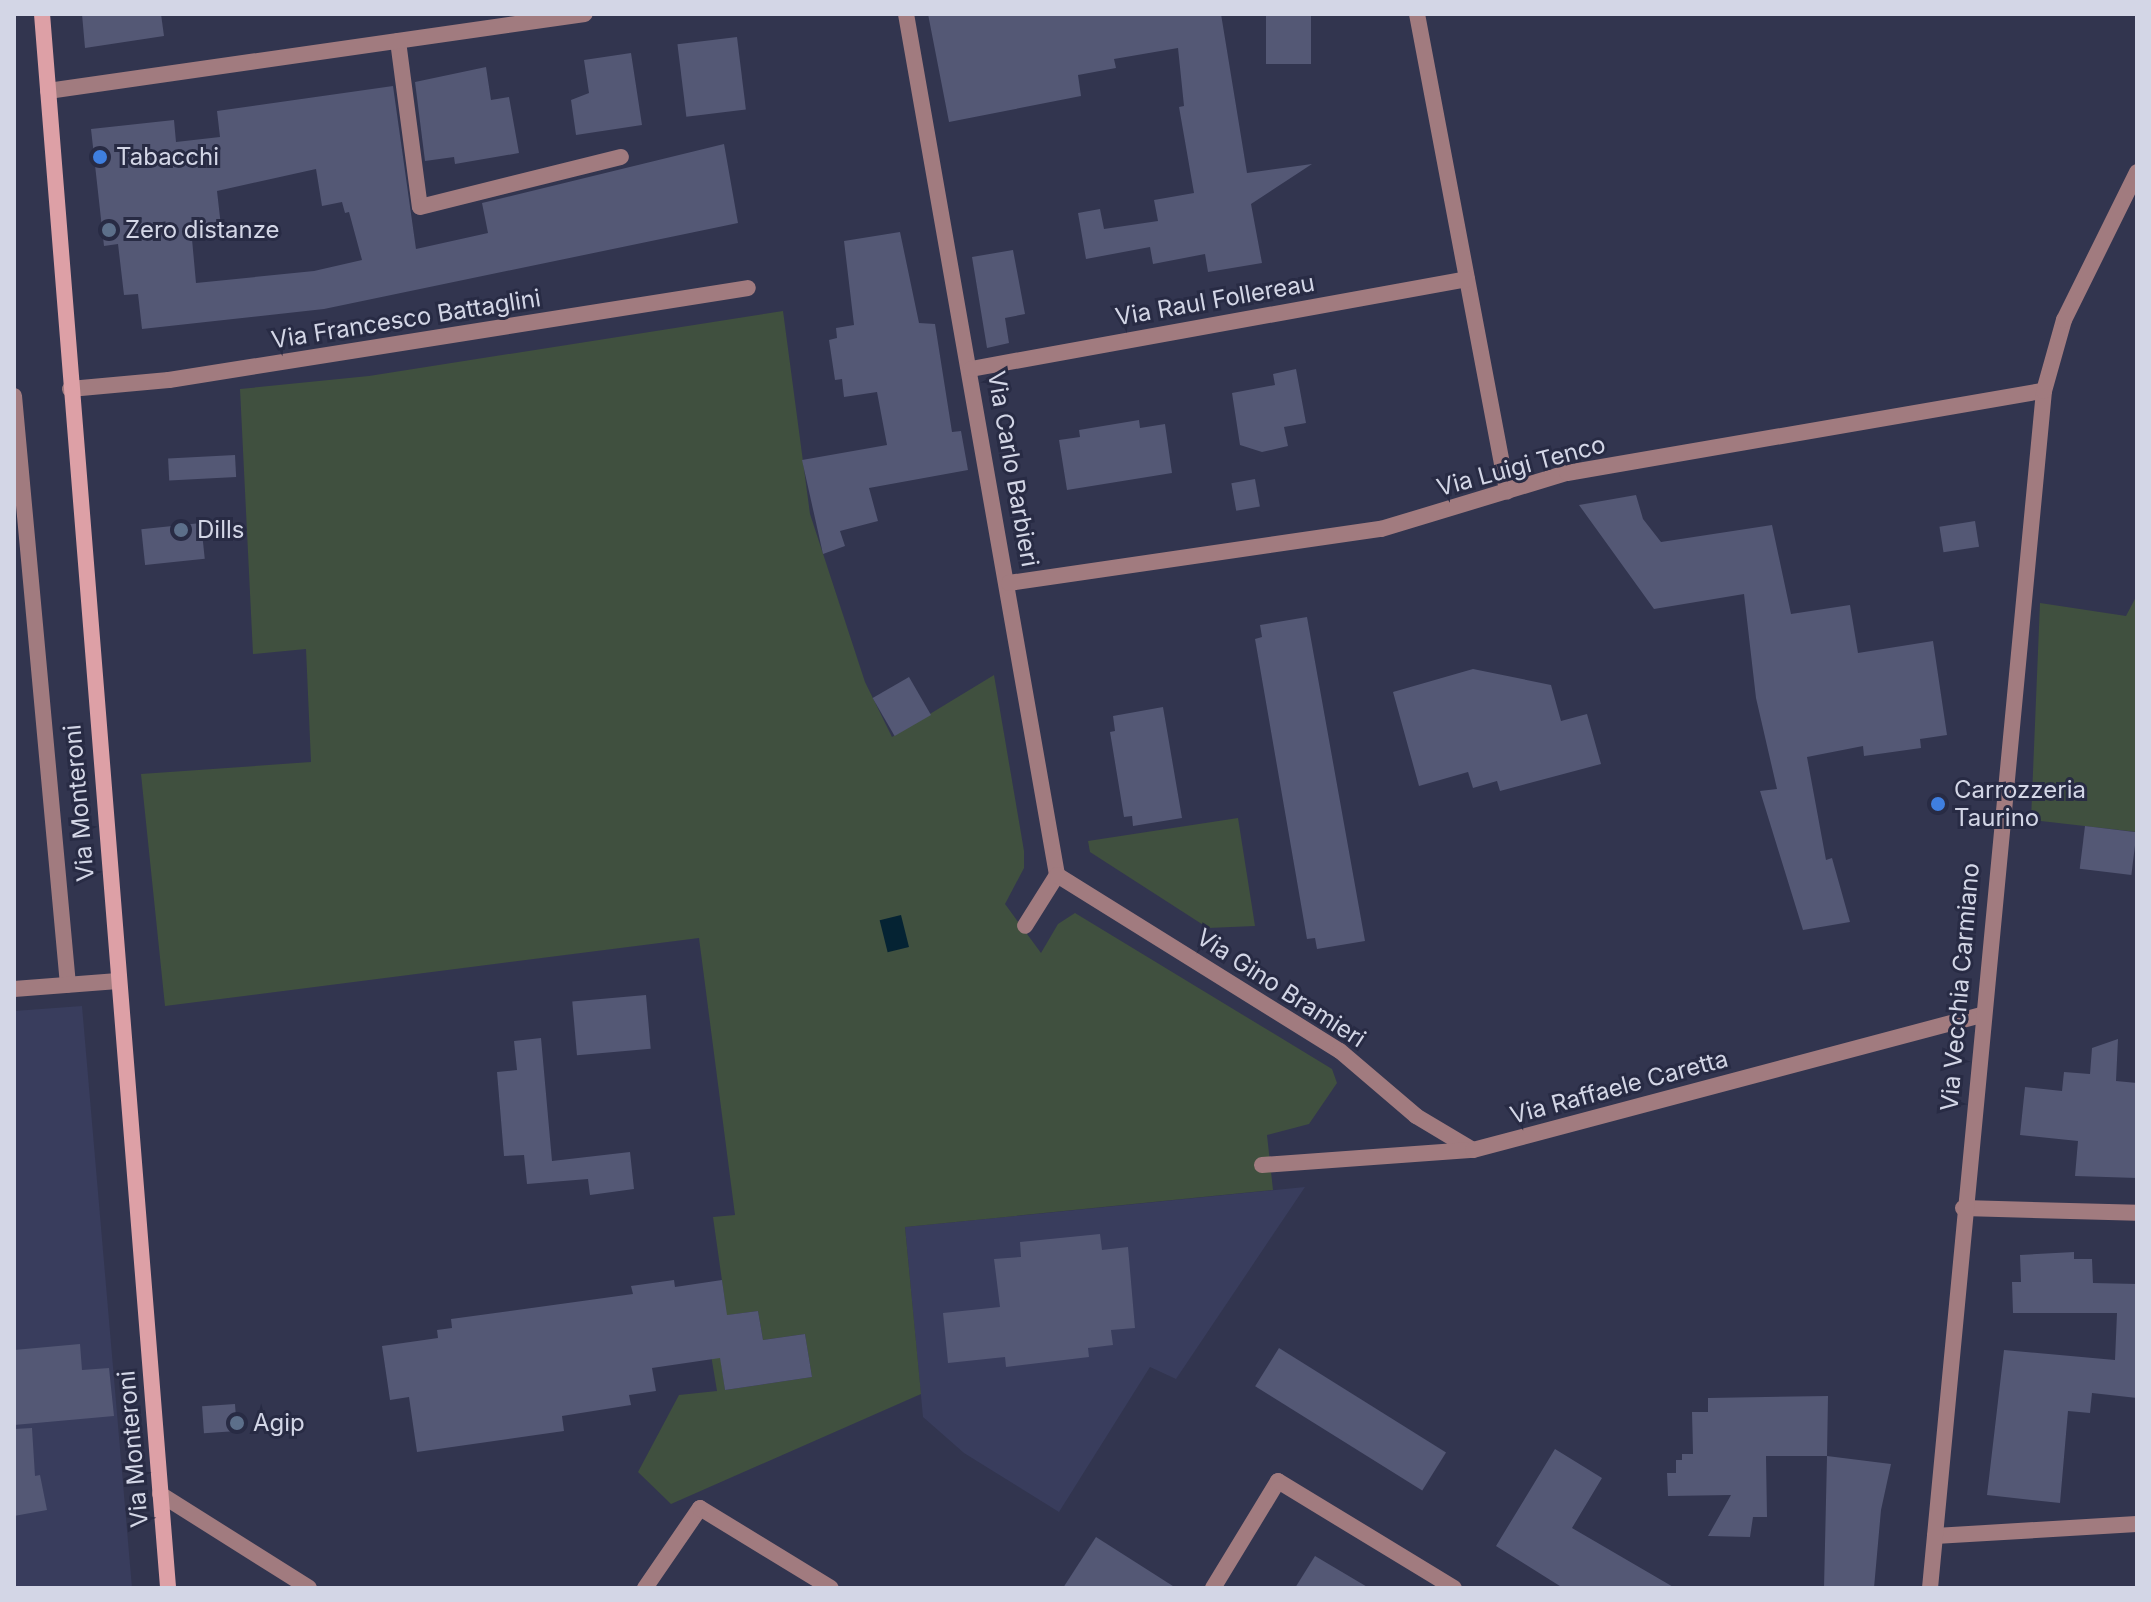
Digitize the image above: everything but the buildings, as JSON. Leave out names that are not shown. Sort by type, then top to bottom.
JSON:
[{"type":"main road","name":"Via Monteroni","points":[[42,14],[168,1588]]},
{"type":"street","points":[[48,91],[585,14]]},
{"type":"street","name":"Via Carlo Barbieri","points":[[906,14],[1009,583],[1057,875]]},
{"type":"street","points":[[1417,14],[1507,492]]},
{"type":"street","points":[[398,41],[420,207],[621,157]]},
{"type":"street","name":"Via Vecchia Carmiano","points":[[1930,1588],[1981,1015],[2044,391],[2064,320],[2137,172]]},
{"type":"street","name":"Via Raul Follereau","points":[[971,369],[1467,279]]},
{"type":"street","name":"Via Francesco Battaglini","points":[[70,389],[169,380],[748,288]]},
{"type":"street","name":"Via Luigi Tenco","points":[[1009,583],[1381,529],[1567,473],[2044,391]]},
{"type":"street","name":"Via Monteroni","points":[[14,396],[68,985]]},
{"type":"street","points":[[1025,926],[1057,875]]},
{"type":"street","name":"Via Gino Bramieri","points":[[1057,875],[1340,1051],[1416,1116],[1473,1150]]},
{"type":"street","points":[[14,989],[118,981]]},
{"type":"street","name":"Via Raffaele Caretta","points":[[1262,1165],[1473,1150],[1981,1015]]},
{"type":"street","points":[[1963,1208],[2137,1213]]},
{"type":"street","points":[[1213,1588],[1278,1481],[1454,1588]]},
{"type":"street","points":[[160,1494],[309,1588]]},
{"type":"street","points":[[645,1588],[700,1508],[831,1588]]},
{"type":"street","points":[[1935,1536],[2137,1524]]},
{"type":"shaded area","points":[[901,915],[909,947],[888,952],[880,920]]},
{"type":"shaded area","points":[[82,1006],[132,1588],[14,1588],[14,1011]]},
{"type":"shaded area","points":[[1305,1187],[1176,1379],[1150,1367],[1059,1512],[964,1453],[923,1417],[905,1227]]},
{"type":"green space","points":[[783,311],[810,514],[865,682],[892,737],[994,675],[1024,851],[1024,868],[1005,904],[1041,953],[1058,924],[1075,913],[1332,1069],[1337,1083],[1309,1124],[1267,1135],[1273,1190],[905,1227],[921,1394],[671,1504],[638,1472],[679,1395],[717,1391],[710,1349],[719,1347],[725,1390],[812,1377],[805,1334],[763,1340],[758,1311],[706,1318],[725,1302],[713,1217],[735,1215],[699,938],[165,1006],[141,774],[311,762],[306,649],[253,654],[240,389],[369,376]]},
{"type":"green space","points":[[2137,595],[2137,832],[2031,820],[2040,603],[2126,616]]},
{"type":"green space","points":[[1238,818],[1255,926],[1208,928],[1090,852],[1088,841]]},
{"type":"place","name":"Tabacchi","points":[[100,157]]},
{"type":"place","name":"Zero distanze","points":[[109,230]]},
{"type":"place","name":"Dills","points":[[181,530]]},
{"type":"place","name":"Carrozzeria Taurino","points":[[1938,804]]},
{"type":"place","name":"Agip","points":[[237,1423]]}]
